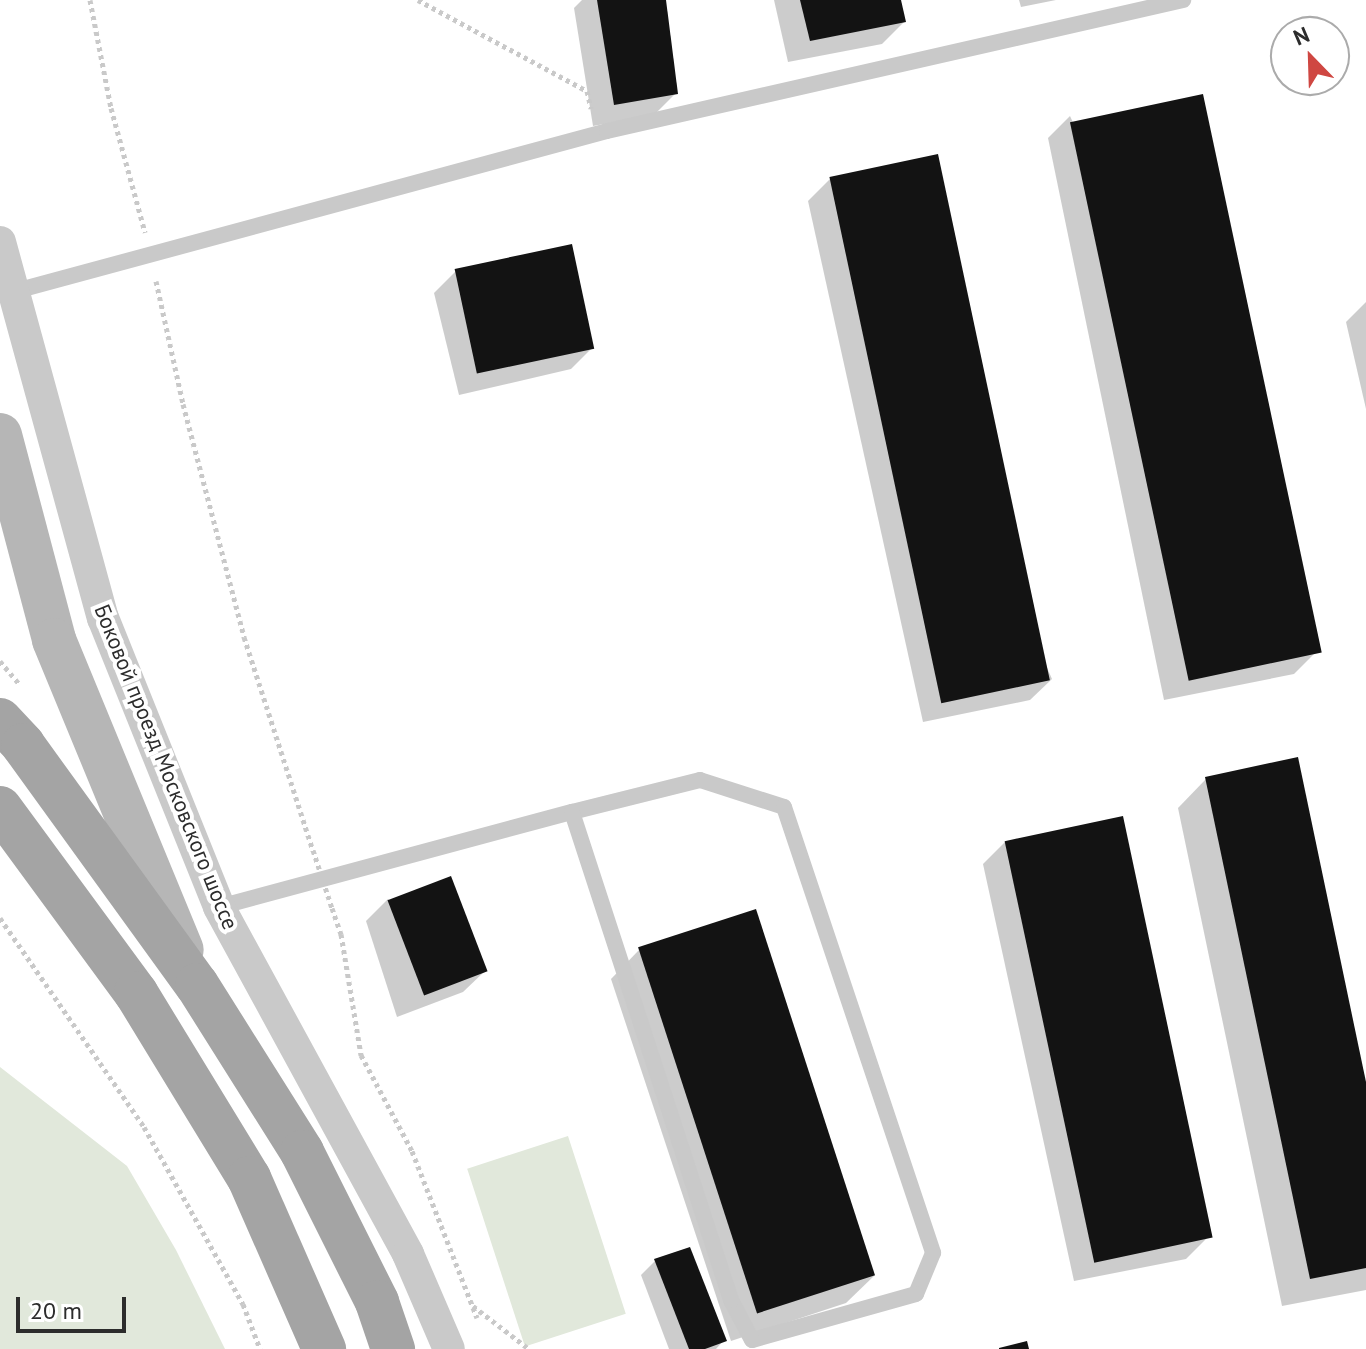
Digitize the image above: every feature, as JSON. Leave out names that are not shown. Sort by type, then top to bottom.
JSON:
[{"type":"main road","points":[[0,435],[54,640],[197,985]]},
{"type":"main road","points":[[0,720],[23,745],[197,985],[302,1152],[377,1302],[393,1349]]},
{"type":"main road","points":[[0,808],[136,993],[249,1178],[324,1349]]},
{"type":"street","name":"Боковой проезд Московского шоссе","points":[[0,242],[103,618],[219,907],[393,1226],[449,1349]]},
{"type":"lane","points":[[12,292],[597,134],[1183,0]]},
{"type":"lane","points":[[219,907],[572,812],[700,780],[784,807],[933,1253],[916,1294],[752,1340],[731,1300],[572,812]]},
{"type":"path","points":[[90,0],[111,108],[151,255],[183,404],[244,637],[341,934],[361,1055],[412,1151],[477,1320]]},
{"type":"path","points":[[418,0],[587,91],[597,134]]},
{"type":"path","points":[[0,918],[144,1127],[243,1304],[260,1349]]},
{"type":"path","points":[[472,1306],[529,1349]]},
{"type":"shaded area","points":[[0,1067],[127,1166],[176,1250],[225,1349],[0,1349]]},
{"type":"shaded area","points":[[568,1136],[626,1314],[525,1347],[467,1169]]},
{"type":"building","points":[[597,0],[666,0],[678,94],[614,105]]},
{"type":"building","points":[[800,0],[901,0],[906,22],[810,41]]},
{"type":"building","points":[[1203,94],[1322,653],[1189,681],[1070,122]]},
{"type":"building","points":[[938,154],[1050,680],[941,703],[829,177]]},
{"type":"building","points":[[572,244],[594,349],[477,374],[455,269]]},
{"type":"building","points":[[1298,757],[1366,1082],[1366,1268],[1310,1279],[1205,777]]},
{"type":"building","points":[[1123,816],[1213,1238],[1094,1263],[1005,841]]},
{"type":"building","points":[[451,876],[488,971],[424,996],[388,900]]},
{"type":"building","points":[[756,909],[875,1275],[757,1313],[638,947]]},
{"type":"building","points":[[690,1247],[727,1341],[705,1349],[689,1349],[654,1259]]},
{"type":"building","points":[[1027,1341],[1029,1349],[999,1349],[999,1348]]}]
